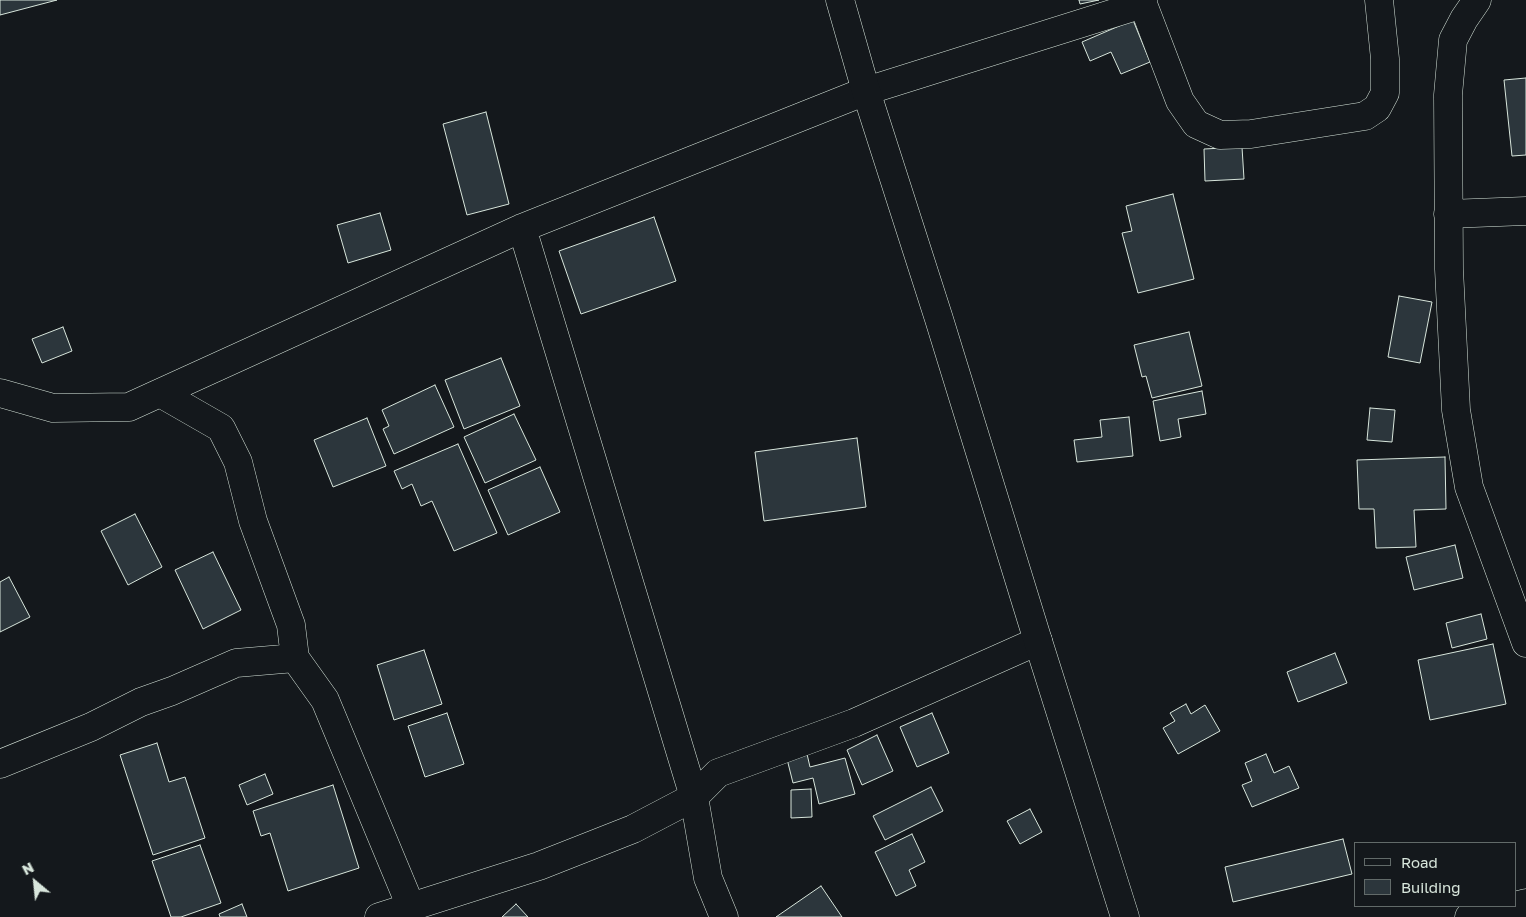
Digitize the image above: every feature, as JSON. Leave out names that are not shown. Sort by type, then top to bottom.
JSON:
[{"type":"street","points":[[840,0],[866,91],[940,319],[1038,641],[1125,917]]},
{"type":"street","points":[[0,392],[53,408],[129,407],[522,228],[866,91],[1143,2],[1180,101],[1196,124],[1220,135],[1251,134],[1365,116],[1377,108],[1385,93],[1385,59],[1379,0]]},
{"type":"street","points":[[1477,0],[1464,18],[1453,40],[1448,95],[1449,269],[1456,410],[1469,488],[1526,643]]},
{"type":"street","points":[[1448,214],[1526,212]]},
{"type":"street","points":[[522,228],[694,797],[708,878],[724,917]]},
{"type":"street","points":[[160,393],[221,428],[238,462],[254,522],[291,625],[295,658],[325,700],[411,907]]},
{"type":"street","points":[[379,917],[539,866],[633,829],[694,797],[718,773],[854,723],[1038,641]]},
{"type":"street","points":[[0,764],[91,727],[141,702],[172,692],[236,663],[295,658]]},
{"type":"street","points":[[1469,917],[1510,907]]},
{"type":"building","points":[[0,0],[57,0],[0,15]]},
{"type":"building","points":[[1079,0],[1099,0],[1080,4]]},
{"type":"building","points":[[1133,20],[1150,62],[1121,74],[1111,52],[1090,61],[1082,42]]},
{"type":"building","points":[[1526,78],[1526,155],[1512,156],[1504,80]]},
{"type":"building","points":[[486,112],[509,204],[467,215],[443,124]]},
{"type":"building","points":[[1242,147],[1244,179],[1205,181],[1204,149]]},
{"type":"building","points":[[1173,194],[1194,279],[1138,293],[1122,233],[1132,231],[1126,206]]},
{"type":"building","points":[[380,213],[391,250],[348,263],[337,225]]},
{"type":"building","points":[[654,217],[676,281],[581,314],[559,251]]},
{"type":"building","points":[[1399,296],[1432,302],[1420,363],[1388,357]]},
{"type":"building","points":[[63,327],[72,351],[42,363],[32,339]]},
{"type":"building","points":[[1189,332],[1202,386],[1152,398],[1146,376],[1142,377],[1134,345]]},
{"type":"building","points":[[501,358],[520,406],[464,429],[445,380]]},
{"type":"building","points":[[435,385],[454,427],[394,454],[383,429],[389,426],[382,410]]},
{"type":"building","points":[[1202,391],[1206,414],[1178,419],[1181,437],[1160,441],[1153,401]]},
{"type":"building","points":[[1370,408],[1395,410],[1392,442],[1367,440]]},
{"type":"building","points":[[514,414],[536,460],[485,483],[464,437]]},
{"type":"building","points":[[1129,417],[1133,456],[1077,462],[1074,440],[1102,437],[1100,420]]},
{"type":"building","points":[[367,418],[386,466],[333,487],[314,440]]},
{"type":"building","points":[[857,438],[866,507],[764,521],[755,452]]},
{"type":"building","points":[[458,444],[497,533],[454,551],[432,501],[421,506],[412,484],[402,489],[394,471]]},
{"type":"building","points":[[1445,457],[1446,509],[1414,510],[1416,547],[1376,548],[1374,509],[1359,509],[1357,460]]},
{"type":"building","points":[[540,467],[560,512],[508,535],[488,490]]},
{"type":"building","points":[[135,514],[162,567],[128,585],[101,531]]},
{"type":"building","points":[[1455,545],[1463,578],[1414,590],[1406,557]]},
{"type":"building","points":[[213,552],[241,610],[203,629],[175,570]]},
{"type":"building","points":[[9,577],[30,617],[0,632],[0,582]]},
{"type":"building","points":[[1481,614],[1487,639],[1452,648],[1446,623]]},
{"type":"building","points":[[1493,644],[1506,704],[1430,720],[1418,660]]},
{"type":"building","points":[[424,650],[442,704],[394,720],[377,665]]},
{"type":"building","points":[[1335,653],[1347,683],[1298,702],[1287,672]]},
{"type":"building","points":[[1186,704],[1191,714],[1205,705],[1220,731],[1178,754],[1163,728],[1175,721],[1170,713]]},
{"type":"building","points":[[447,713],[464,764],[425,777],[408,726]]},
{"type":"building","points":[[932,713],[949,753],[917,767],[900,727]]},
{"type":"building","points":[[877,735],[893,771],[862,785],[847,750]]},
{"type":"building","points":[[157,743],[169,782],[185,777],[205,838],[153,855],[120,755]]},
{"type":"building","points":[[807,754],[810,767],[845,758],[855,794],[819,804],[813,778],[793,783],[787,759]]},
{"type":"building","points":[[1266,754],[1274,773],[1289,766],[1299,788],[1252,807],[1242,785],[1252,781],[1245,763]]},
{"type":"building","points":[[265,774],[273,794],[247,805],[239,785]]},
{"type":"building","points":[[333,785],[359,868],[288,891],[270,833],[261,836],[253,811]]},
{"type":"building","points":[[931,787],[943,811],[885,840],[873,816]]},
{"type":"building","points":[[811,789],[812,817],[791,818],[791,790]]},
{"type":"building","points":[[1030,809],[1042,832],[1020,844],[1007,821]]},
{"type":"building","points":[[912,834],[925,862],[909,870],[916,886],[896,896],[875,852]]},
{"type":"building","points":[[1343,839],[1352,874],[1233,902],[1225,867]]},
{"type":"building","points":[[200,845],[221,903],[181,917],[171,917],[152,861]]},
{"type":"building","points":[[821,886],[842,917],[776,917]]},
{"type":"building","points":[[242,904],[247,917],[220,917],[219,914]]},
{"type":"building","points":[[516,904],[528,917],[502,917]]}]
